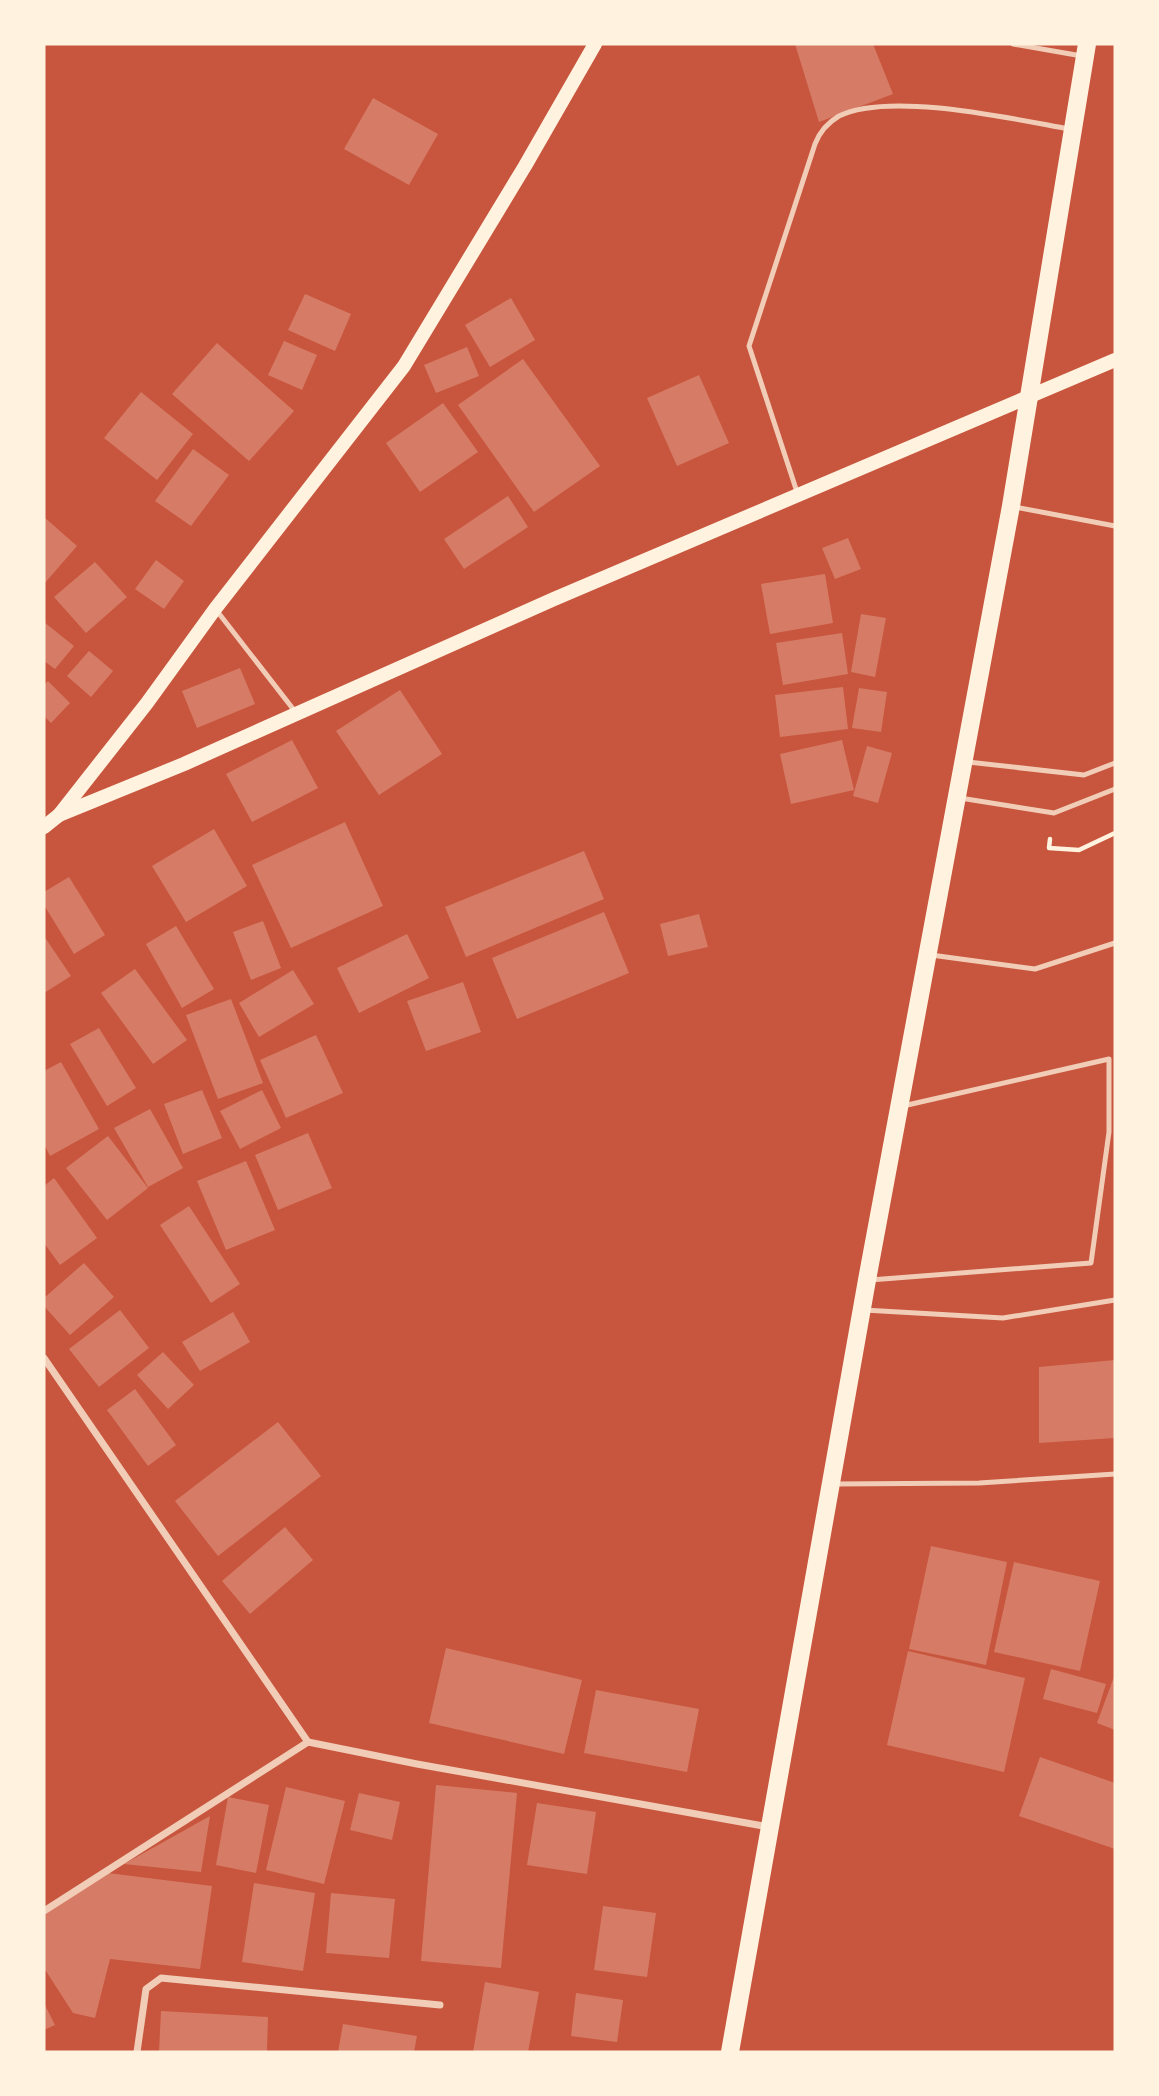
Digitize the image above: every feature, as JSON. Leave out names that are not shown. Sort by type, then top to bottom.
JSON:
[{"type":"main road","points":[[44,827],[59,815],[147,703],[215,609],[404,366],[595,44]]},
{"type":"main road","points":[[730,2052],[867,1280],[1031,395],[1086,50]]},
{"type":"main road","points":[[59,815],[298,715],[554,599],[1115,360]]},
{"type":"street","points":[[44,1358],[308,1742]]},
{"type":"street","points":[[44,1911],[308,1742],[770,1827]]},
{"type":"street","points":[[136,2052],[146,1989],[161,1978],[440,2005]]},
{"type":"lane","points":[[1013,44],[1086,50]]},
{"type":"lane","points":[[798,495],[749,346],[815,144],[823,128],[841,115],[867,108],[920,107],[972,112],[1073,130]]},
{"type":"lane","points":[[1011,506],[1115,526]]},
{"type":"lane","points":[[215,609],[298,715]]},
{"type":"lane","points":[[965,762],[1084,775],[1115,763]]},
{"type":"lane","points":[[958,797],[1054,813],[1115,789]]},
{"type":"lane","points":[[929,954],[1035,969],[1115,943]]},
{"type":"lane","points":[[867,1280],[1091,1263],[1109,1132],[1108,1059],[900,1107]]},
{"type":"lane","points":[[862,1310],[1003,1318],[1115,1300]]},
{"type":"lane","points":[[832,1484],[979,1483],[1115,1474]]},
{"type":"path","points":[[1054,813],[1049,848],[1079,850],[1115,833]]},
{"type":"building","points":[[795,44],[873,44],[893,94],[819,122]]},
{"type":"building","points":[[373,98],[438,134],[409,185],[344,149]]},
{"type":"building","points":[[305,294],[351,314],[335,351],[288,330]]},
{"type":"building","points":[[511,298],[535,340],[490,367],[465,325]]},
{"type":"building","points":[[284,341],[317,355],[302,390],[268,375]]},
{"type":"building","points":[[217,343],[294,411],[249,461],[172,394]]},
{"type":"building","points":[[467,347],[479,376],[436,393],[424,365]]},
{"type":"building","points":[[523,359],[600,466],[534,512],[458,405]]},
{"type":"building","points":[[699,375],[729,443],[677,466],[647,398]]},
{"type":"building","points":[[141,392],[193,434],[157,480],[104,438]]},
{"type":"building","points":[[443,403],[478,452],[420,492],[386,443]]},
{"type":"building","points":[[193,449],[229,475],[191,526],[155,501]]},
{"type":"building","points":[[508,496],[528,527],[464,569],[444,539]]},
{"type":"building","points":[[44,517],[77,546],[44,584]]},
{"type":"building","points":[[848,538],[861,569],[835,579],[822,548]]},
{"type":"building","points":[[156,560],[184,581],[164,609],[135,589]]},
{"type":"building","points":[[95,562],[127,597],[86,633],[54,597]]},
{"type":"building","points":[[825,574],[833,623],[770,634],[761,584]]},
{"type":"building","points":[[861,614],[886,618],[875,677],[851,672]]},
{"type":"building","points":[[44,622],[74,646],[55,669],[44,661]]},
{"type":"building","points":[[842,633],[848,674],[783,685],[776,643]]},
{"type":"building","points":[[89,651],[113,671],[91,697],[67,676]]},
{"type":"building","points":[[240,668],[255,704],[197,728],[182,691]]},
{"type":"building","points":[[48,681],[70,703],[51,723],[44,716],[44,685]]},
{"type":"building","points":[[843,687],[848,729],[780,737],[775,695]]},
{"type":"building","points":[[859,688],[887,692],[881,732],[852,728]]},
{"type":"building","points":[[400,690],[442,754],[379,795],[336,731]]},
{"type":"building","points":[[292,740],[318,788],[252,822],[226,774]]},
{"type":"building","points":[[842,740],[854,790],[791,804],[780,754]]},
{"type":"building","points":[[867,746],[892,753],[878,803],[853,796]]},
{"type":"building","points":[[345,822],[383,906],[291,948],[252,865]]},
{"type":"building","points":[[214,829],[247,886],[186,922],[152,866]]},
{"type":"building","points":[[584,851],[604,899],[466,957],[445,907]]},
{"type":"building","points":[[69,877],[105,935],[74,954],[44,905],[44,892]]},
{"type":"building","points":[[604,912],[629,973],[517,1019],[492,958]]},
{"type":"building","points":[[699,914],[708,947],[668,956],[660,924]]},
{"type":"building","points":[[263,921],[281,968],[251,980],[233,932]]},
{"type":"building","points":[[176,926],[214,989],[182,1008],[146,944]]},
{"type":"building","points":[[407,934],[429,978],[359,1013],[337,968]]},
{"type":"building","points":[[44,936],[71,976],[44,993]]},
{"type":"building","points":[[135,969],[187,1040],[153,1064],[101,993]]},
{"type":"building","points":[[293,970],[314,1004],[259,1037],[239,1003]]},
{"type":"building","points":[[463,982],[481,1032],[426,1051],[407,1001]]},
{"type":"building","points":[[231,999],[263,1083],[218,1099],[186,1015]]},
{"type":"building","points":[[99,1028],[136,1088],[107,1106],[70,1044]]},
{"type":"building","points":[[316,1035],[343,1093],[286,1118],[260,1060]]},
{"type":"building","points":[[61,1062],[99,1129],[50,1156],[44,1144],[44,1071]]},
{"type":"building","points":[[202,1090],[222,1138],[183,1154],[164,1104]]},
{"type":"building","points":[[262,1090],[281,1128],[240,1149],[220,1111]]},
{"type":"building","points":[[150,1109],[183,1168],[148,1187],[114,1128]]},
{"type":"building","points":[[308,1133],[332,1188],[278,1210],[255,1155]]},
{"type":"building","points":[[108,1136],[148,1188],[107,1220],[66,1168]]},
{"type":"building","points":[[246,1161],[275,1230],[226,1250],[197,1181]]},
{"type":"building","points":[[54,1178],[97,1238],[60,1265],[44,1243],[44,1186]]},
{"type":"building","points":[[189,1206],[240,1284],[211,1303],[160,1225]]},
{"type":"building","points":[[84,1263],[114,1297],[70,1335],[44,1306],[44,1298]]},
{"type":"building","points":[[120,1310],[149,1348],[99,1387],[69,1349]]},
{"type":"building","points":[[233,1312],[250,1342],[200,1371],[182,1342]]},
{"type":"building","points":[[163,1352],[194,1385],[168,1409],[137,1375]]},
{"type":"building","points":[[1115,1360],[1115,1438],[1039,1443],[1039,1367]]},
{"type":"building","points":[[135,1389],[176,1445],[148,1466],[107,1410]]},
{"type":"building","points":[[278,1422],[321,1476],[218,1556],[175,1501]]},
{"type":"building","points":[[285,1527],[313,1560],[250,1614],[222,1581]]},
{"type":"building","points":[[931,1546],[1007,1562],[986,1665],[909,1649]]},
{"type":"building","points":[[1014,1562],[1100,1581],[1080,1671],[994,1652]]},
{"type":"building","points":[[446,1648],[582,1680],[564,1754],[429,1723]]},
{"type":"building","points":[[908,1651],[1025,1678],[1004,1772],[887,1745]]},
{"type":"building","points":[[1051,1669],[1106,1684],[1097,1713],[1043,1699]]},
{"type":"building","points":[[1115,1674],[1115,1730],[1097,1723]]},
{"type":"building","points":[[596,1690],[699,1709],[687,1772],[584,1753]]},
{"type":"building","points":[[1040,1757],[1115,1783],[1115,1849],[1019,1816]]},
{"type":"building","points":[[436,1785],[517,1793],[501,1968],[421,1961]]},
{"type":"building","points":[[286,1787],[345,1801],[324,1884],[266,1870]]},
{"type":"building","points":[[359,1793],[400,1802],[392,1840],[350,1830]]},
{"type":"building","points":[[228,1797],[269,1805],[256,1873],[216,1865]]},
{"type":"building","points":[[537,1803],[596,1812],[587,1874],[527,1865]]},
{"type":"building","points":[[210,1816],[201,1872],[124,1864]]},
{"type":"building","points":[[108,1873],[212,1886],[200,1969],[110,1959],[95,2018],[73,2013],[44,1968],[44,1915]]},
{"type":"building","points":[[254,1883],[315,1893],[303,1971],[242,1962]]},
{"type":"building","points":[[331,1893],[395,1899],[389,1958],[326,1953]]},
{"type":"building","points":[[603,1906],[656,1913],[647,1977],[594,1970]]},
{"type":"building","points":[[485,1982],[539,1992],[528,2052],[473,2052]]},
{"type":"building","points":[[576,1993],[623,2000],[617,2042],[571,2036]]},
{"type":"building","points":[[44,2003],[55,2025],[44,2030]]},
{"type":"building","points":[[161,2011],[268,2017],[267,2052],[159,2052]]},
{"type":"building","points":[[343,2024],[417,2036],[414,2052],[338,2052]]}]
